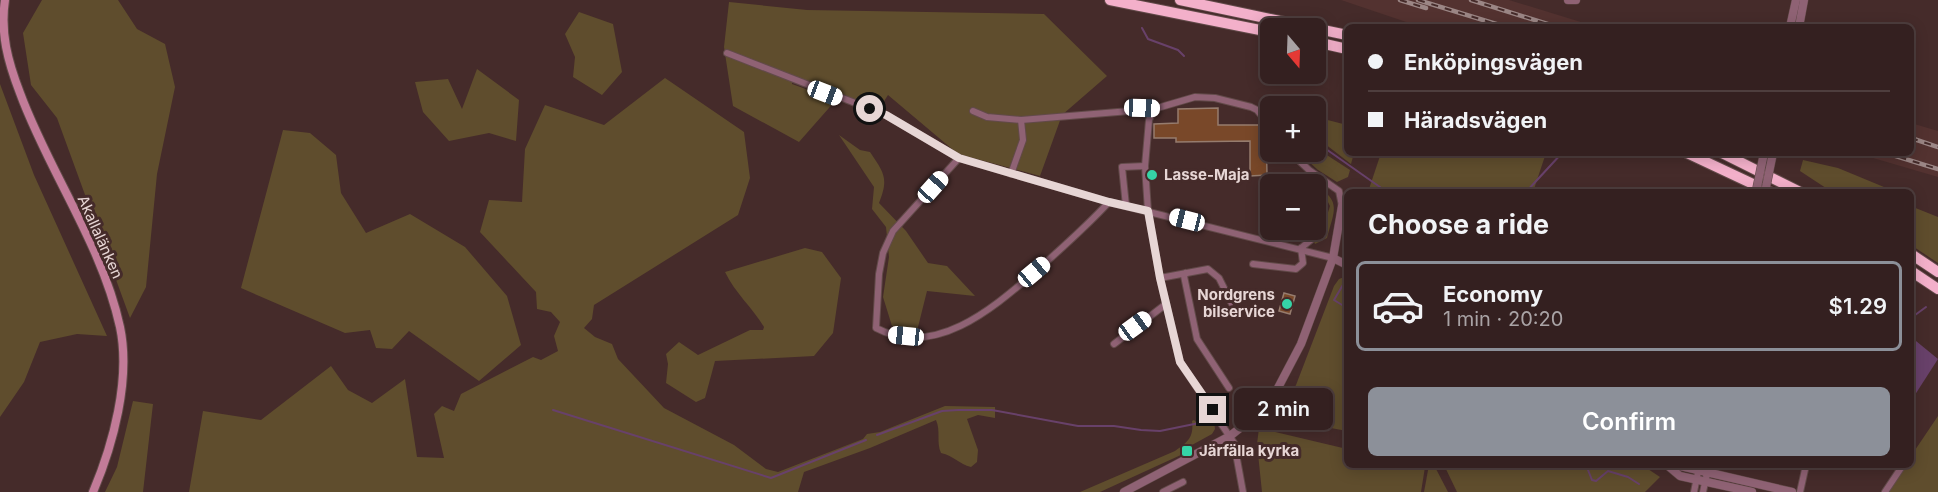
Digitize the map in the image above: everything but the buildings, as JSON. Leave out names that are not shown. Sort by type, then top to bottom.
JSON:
[{"type":"highway","points":[[1110,0],[1260,30]]},
{"type":"highway","points":[[1180,0],[1344,34]]},
{"type":"highway","points":[[1326,44],[1344,48]]},
{"type":"highway","points":[[1693,156],[1764,189]]},
{"type":"highway","points":[[1728,156],[1794,189]]},
{"type":"highway","points":[[1914,257],[1938,272]]},
{"type":"highway","points":[[1914,274],[1938,289]]},
{"type":"main road","name":"Akallalänken","points":[[5,0],[1,14],[2,36],[12,72],[33,125],[96,257],[120,330],[122,364],[114,430],[106,460],[93,492]]},
{"type":"street","points":[[1568,0],[1576,0]]},
{"type":"street","points":[[1791,24],[1796,0]]},
{"type":"street","points":[[1800,24],[1804,0]]},
{"type":"street","points":[[727,53],[886,115],[959,158],[1109,202],[1301,248],[1344,264]]},
{"type":"street","points":[[973,111],[987,117],[1021,120],[1154,109],[1195,97],[1215,98],[1251,107],[1260,114]]},
{"type":"street","points":[[1154,109],[1149,120],[1145,166],[1148,211],[1166,304],[1180,362],[1234,443],[1243,492]]},
{"type":"street","points":[[1011,174],[1020,156],[1023,140],[1021,120]]},
{"type":"street","points":[[1757,189],[1763,156]]},
{"type":"street","points":[[1766,189],[1772,156]]},
{"type":"street","points":[[959,158],[893,231],[883,253],[879,274],[876,328],[887,334],[926,338],[956,328],[988,312],[1081,232],[1109,202]]},
{"type":"street","points":[[1301,162],[1314,174]]},
{"type":"street","points":[[1126,206],[1122,167],[1145,166]]},
{"type":"street","points":[[1124,492],[1230,436],[1269,405],[1280,389],[1301,345],[1333,258],[1342,206],[1339,191],[1326,182]]},
{"type":"street","points":[[1301,248],[1311,240]]},
{"type":"street","points":[[1253,264],[1296,269],[1303,263],[1301,248]]},
{"type":"street","points":[[1160,278],[1208,269],[1219,278],[1232,304]]},
{"type":"street","points":[[1186,273],[1184,276],[1197,339],[1229,388]]},
{"type":"street","points":[[1114,344],[1166,304]]},
{"type":"street","points":[[1671,468],[1680,476],[1698,472],[1706,478],[1752,492]]},
{"type":"street","points":[[1703,492],[1708,468]]},
{"type":"street","points":[[1800,492],[1805,468]]},
{"type":"street","points":[[1886,492],[1901,468]]},
{"type":"street","points":[[1694,492],[1698,472]]},
{"type":"street","points":[[1706,478],[1792,492]]},
{"type":"street","points":[[1163,492],[1183,482]]},
{"type":"shaded area","points":[[42,0],[118,0],[137,29],[165,44],[175,87],[157,174],[146,287],[130,318],[57,118],[31,85],[23,33]]},
{"type":"shaded area","points":[[1341,0],[1509,0],[1587,24],[1412,24]]},
{"type":"shaded area","points":[[729,2],[807,10],[1044,14],[1107,76],[1062,115],[1040,176],[958,154],[888,95],[879,109],[792,77],[792,84],[836,100],[799,142],[733,106],[724,47]]},
{"type":"shaded area","points":[[579,12],[613,24],[622,72],[602,95],[573,77],[575,57],[565,34]]},
{"type":"shaded area","points":[[477,69],[519,100],[516,141],[489,133],[449,141],[423,112],[415,82],[448,79],[462,109]]},
{"type":"shaded area","points":[[665,78],[744,132],[750,178],[738,215],[594,305],[592,319],[584,328],[595,337],[612,344],[618,359],[664,408],[734,445],[766,469],[778,472],[863,439],[867,434],[880,432],[945,406],[995,407],[995,418],[978,415],[967,419],[978,450],[977,462],[971,467],[941,453],[936,420],[870,448],[804,472],[798,492],[189,492],[203,411],[261,420],[331,366],[348,390],[372,403],[405,379],[417,457],[444,458],[434,414],[442,406],[454,411],[461,394],[533,357],[541,360],[558,351],[554,336],[560,322],[551,312],[537,309],[536,292],[480,232],[489,200],[522,202],[525,149],[545,105],[604,125]]},
{"type":"shaded area","points":[[0,84],[34,175],[107,336],[77,334],[40,342],[24,382],[0,417]]},
{"type":"shaded area","points":[[1326,120],[1344,124],[1344,156],[1353,156],[1351,164],[1326,145]]},
{"type":"shaded area","points":[[1914,124],[1938,131],[1938,177],[1866,156],[1914,156]]},
{"type":"shaded area","points":[[283,130],[310,133],[336,155],[341,193],[366,233],[410,214],[465,247],[507,296],[521,345],[479,381],[409,331],[392,349],[376,348],[370,330],[345,333],[241,288]]},
{"type":"shaded area","points":[[839,135],[860,150],[870,152],[884,176],[884,187],[879,203],[906,231],[928,263],[947,266],[975,296],[927,291],[917,331],[892,326],[883,297],[889,257],[886,227],[872,209],[874,187]]},
{"type":"shaded area","points":[[1326,154],[1350,170],[1348,177],[1337,182],[1309,162],[1326,162]]},
{"type":"shaded area","points":[[1380,156],[1545,156],[1534,189],[1369,189]]},
{"type":"shaded area","points":[[1803,160],[1838,168],[1889,189],[1827,189],[1800,171]]},
{"type":"shaded area","points":[[1326,193],[1333,202],[1334,208],[1326,238],[1326,219],[1330,206]]},
{"type":"shaded area","points":[[1914,207],[1938,217],[1938,263],[1914,247]]},
{"type":"shaded area","points":[[805,248],[822,252],[841,278],[833,333],[814,356],[715,361],[705,398],[696,402],[666,383],[668,364],[666,354],[679,342],[698,355],[750,330],[763,330],[764,327],[725,272]]},
{"type":"shaded area","points":[[1344,277],[1344,430],[1309,424],[1278,414],[1296,385],[1334,286],[1339,279]]},
{"type":"shaded area","points":[[1916,341],[1938,359],[1914,396],[1914,342]]},
{"type":"shaded area","points":[[133,401],[153,404],[143,492],[105,492],[117,467]]},
{"type":"shaded area","points":[[1938,416],[1938,492],[1887,492],[1903,468],[1914,468],[1914,452]]},
{"type":"shaded area","points":[[1194,420],[1196,422],[1214,421],[1215,429],[1212,434],[1181,451],[1183,454],[1100,492],[1080,492],[1175,451],[1189,439]]},
{"type":"shaded area","points":[[1259,428],[1344,448],[1344,468],[1425,468],[1421,492],[1262,492],[1257,444]]},
{"type":"shaded area","points":[[1428,468],[1436,468],[1448,492],[1424,492]]},
{"type":"shaded area","points":[[1445,468],[1646,468],[1660,477],[1645,492],[1457,492]]},
{"type":"waterway","points":[[1142,28],[1148,39],[1178,50],[1184,56]]},
{"type":"waterway","points":[[1326,149],[1383,189]]},
{"type":"waterway","points":[[1529,189],[1559,156]]},
{"type":"waterway","points":[[1344,283],[1334,300],[1344,306]]},
{"type":"waterway","points":[[1914,316],[1926,307]]},
{"type":"waterway","points":[[553,410],[771,478],[866,440]]},
{"type":"waterway","points":[[877,435],[942,411],[958,410],[992,410],[1078,426],[1114,426],[1160,431],[1204,422]]},
{"type":"waterway","points":[[1590,468],[1588,470],[1592,480],[1596,481],[1608,471],[1628,477],[1639,484]]},
{"type":"railway","points":[[1400,0],[1426,8]]},
{"type":"railway","points":[[1418,0],[1496,24]]},
{"type":"railway","points":[[1471,0],[1547,24]]},
{"type":"railway","points":[[1914,139],[1938,147]]},
{"type":"railway","points":[[1896,156],[1938,169]]},
{"type":"place","name":"Lasse-Maja","points":[[1152,175]]},
{"type":"place","name":"Nordgrens bilservice","points":[[1287,304]]},
{"type":"place","name":"Järfälla kyrka","points":[[1187,451]]},
{"type":"route","points":[[870,109],[886,115],[959,158],[1109,202],[1148,211],[1160,278],[1180,362],[1213,410]]}]
